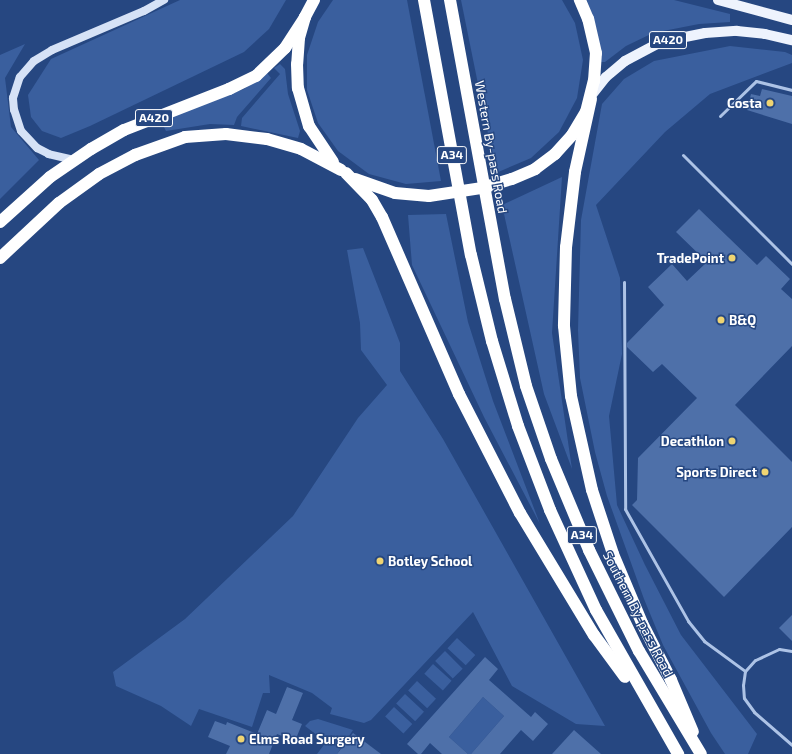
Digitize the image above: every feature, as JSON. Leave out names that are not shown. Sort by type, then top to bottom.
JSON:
[{"type":"highway","name":"A34","points":[[424,0],[467,233],[484,310],[518,426],[550,510],[596,610],[678,754]]},
{"type":"highway","name":"Western By-pass Road","points":[[450,0],[505,299]]},
{"type":"highway","points":[[580,0],[588,19],[596,53],[591,97],[570,206],[564,287],[566,362],[576,426],[592,490],[613,554],[642,623],[671,680],[702,754]]},
{"type":"highway","name":"A420","points":[[0,222],[40,185],[74,160],[124,130],[229,89],[256,76],[285,48],[310,6]]},
{"type":"highway","points":[[310,6],[296,64],[300,100],[315,138],[343,172],[369,196],[382,217],[459,394],[520,513],[594,636],[659,723]]},
{"type":"highway","points":[[343,172],[395,193],[429,196],[482,188],[512,179],[535,169],[563,145],[579,125],[591,97]]},
{"type":"highway","name":"A420","points":[[0,258],[49,211],[99,174],[135,155],[184,137],[226,134],[267,139],[301,149],[343,172]]},
{"type":"highway","name":"Southern By-pass Road","points":[[505,299],[526,386],[568,504],[639,652],[702,754]]},
{"type":"main road","points":[[718,0],[792,20]]},
{"type":"main road","name":"A420","points":[[591,97],[606,77],[625,61],[660,42],[705,33],[737,32],[765,34],[792,40]]},
{"type":"street","points":[[74,160],[49,154],[37,148],[21,131],[14,110],[13,98],[20,77],[34,61],[52,50],[144,12],[164,0]]},
{"type":"lane","points":[[720,116],[756,81],[792,90]]},
{"type":"lane","points":[[683,155],[792,264]]},
{"type":"lane","points":[[624,282],[625,509],[688,621],[704,641],[745,671]]},
{"type":"lane","points":[[792,651],[779,649],[755,660],[745,671],[744,698],[765,722],[792,744]]},
{"type":"shaded area","points":[[180,0],[286,0],[269,29],[244,52],[90,126],[61,138],[42,131],[31,117],[28,95],[51,59]]},
{"type":"shaded area","points":[[333,0],[407,0],[441,181],[406,184],[369,174],[338,151],[318,123],[307,90],[307,55],[318,22]]},
{"type":"shaded area","points":[[461,0],[562,0],[575,23],[583,60],[577,98],[559,132],[531,158],[496,173]]},
{"type":"shaded area","points":[[587,0],[674,0],[730,14],[730,22],[699,24],[653,33],[626,46],[605,62],[600,62],[597,30]]},
{"type":"shaded area","points":[[25,44],[5,78],[11,127],[39,160],[0,199],[0,55]]},
{"type":"shaded area","points":[[730,46],[785,52],[792,55],[792,63],[710,94],[665,132],[596,205],[620,278],[622,354],[609,416],[617,505],[645,565],[681,635],[757,734],[748,754],[725,754],[711,733],[663,645],[644,599],[607,496],[595,452],[580,378],[578,330],[581,220],[602,104],[624,79],[654,61]]},
{"type":"shaded area","points":[[280,64],[285,69],[288,94],[300,131],[298,138],[241,126],[242,118],[280,74],[274,68]]},
{"type":"shaded area","points":[[267,73],[271,78],[237,117],[234,125],[210,124],[166,131],[161,121],[244,89]]},
{"type":"shaded area","points":[[562,177],[552,333],[572,469],[544,394],[502,205]]},
{"type":"shaded area","points":[[446,214],[468,322],[493,401],[540,524],[484,417],[412,265],[408,215]]},
{"type":"shaded area","name":"Botley School","points":[[363,248],[400,343],[400,371],[443,439],[605,726],[576,724],[512,686],[473,612],[371,720],[364,723],[330,714],[332,708],[312,693],[269,675],[270,693],[263,693],[252,727],[199,709],[191,726],[161,706],[116,686],[113,672],[185,619],[293,516],[358,418],[387,385],[361,350],[360,323],[347,250]]},
{"type":"shaded area","points":[[457,638],[475,655],[466,665],[447,648]]},
{"type":"shaded area","points":[[445,651],[463,669],[453,679],[435,661]]},
{"type":"shaded area","points":[[433,664],[452,681],[443,690],[424,674]]},
{"type":"shaded area","points":[[417,681],[436,699],[427,708],[408,691]]},
{"type":"shaded area","points":[[405,694],[424,712],[415,721],[396,704]]},
{"type":"shaded area","points":[[483,697],[504,716],[471,754],[468,754],[449,737]]},
{"type":"shaded area","points":[[394,707],[412,724],[403,734],[385,717]]},
{"type":"shaded area","points":[[318,719],[353,730],[337,754],[317,754],[326,742],[305,726],[310,721]]},
{"type":"building","name":"Costa","points":[[762,89],[792,96],[792,124],[747,110],[751,94],[760,96]]},
{"type":"building","points":[[699,209],[757,265],[766,256],[790,279],[781,289],[792,299],[792,346],[735,405],[792,462],[792,527],[724,597],[632,505],[637,500],[638,458],[697,398],[662,364],[653,372],[627,347],[627,343],[664,305],[648,287],[672,264],[687,281],[707,262],[676,232]]},
{"type":"building","points":[[792,615],[792,641],[779,628]]},
{"type":"building","points":[[485,657],[498,669],[489,680],[531,717],[535,712],[548,724],[533,741],[521,730],[500,754],[471,754],[504,716],[483,697],[449,737],[468,754],[442,754],[430,743],[421,754],[418,754],[407,744]]},
{"type":"building","points":[[287,687],[303,693],[292,720],[302,724],[295,741],[277,734],[269,754],[226,754],[230,746],[208,737],[215,721],[226,725],[227,722],[257,734],[267,710],[276,714]]},
{"type":"building","points":[[574,730],[601,754],[552,754]]},
{"type":"building","points":[[353,733],[381,754],[337,754]]},
{"type":"place","name":"Costa","points":[[770,103]]},
{"type":"place","name":"TradePoint","points":[[732,258]]},
{"type":"place","name":"B&Q","points":[[721,320]]},
{"type":"place","name":"Decathlon","points":[[732,441]]},
{"type":"place","name":"Sports Direct","points":[[765,472]]},
{"type":"place","name":"Botley School","points":[[380,561]]},
{"type":"place","name":"Elms Road Surgery","points":[[241,739]]}]
